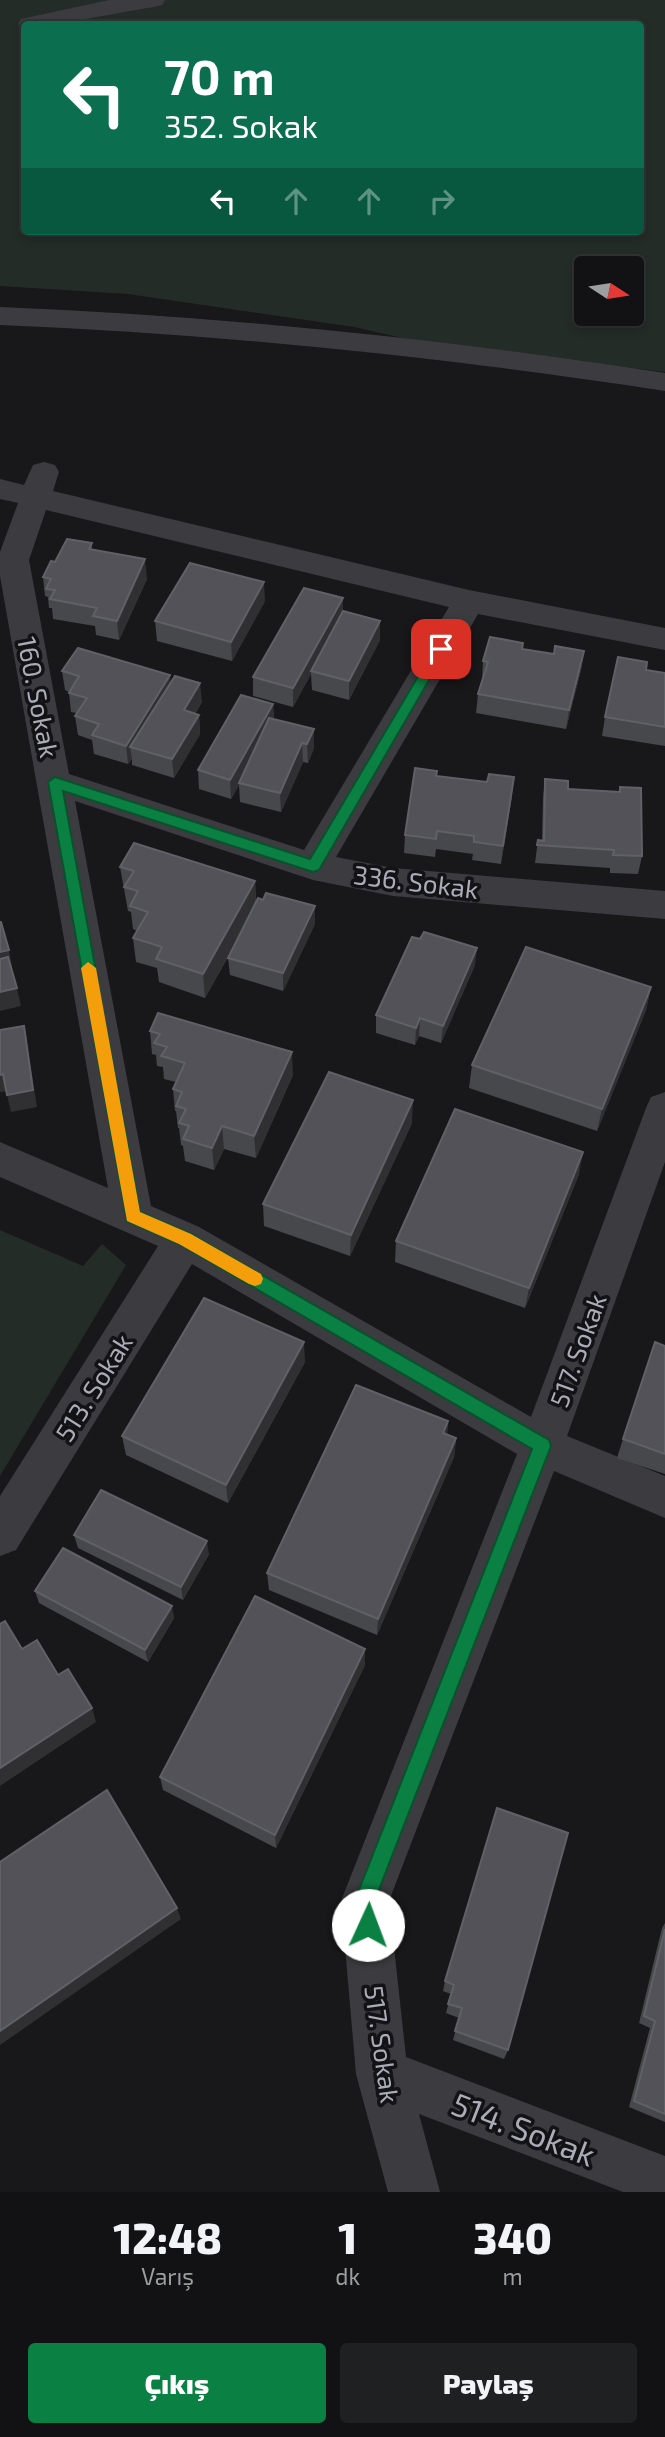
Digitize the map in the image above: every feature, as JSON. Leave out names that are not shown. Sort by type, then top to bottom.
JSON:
[{"type":"street","points":[[42,21],[153,0]]},
{"type":"street","points":[[0,316],[121,320],[499,356],[665,382]]},
{"type":"street","points":[[0,489],[39,485],[469,601],[665,639]]},
{"type":"street","name":"160. Sokak","points":[[39,485],[13,561],[133,1216]]},
{"type":"street","points":[[313,866],[469,601]]},
{"type":"street","name":"336. Sokak","points":[[55,782],[313,866],[393,882],[665,905]]},
{"type":"street","name":"517. Sokak","points":[[414,2192],[382,2074],[365,1900],[542,1446],[665,1108]]},
{"type":"street","points":[[0,1160],[185,1239],[542,1446],[665,1497]]},
{"type":"street","name":"513. Sokak","points":[[0,1535],[185,1239]]},
{"type":"street","name":"514. Sokak","points":[[382,2074],[665,2182]]},
{"type":"shaded area","points":[[0,0],[665,0],[665,372],[411,340],[354,327],[128,294],[0,286]]},
{"type":"shaded area","points":[[0,1230],[83,1266],[102,1244],[126,1265],[0,1476]]},
{"type":"building","points":[[67,539],[92,543],[89,549],[145,559],[117,621],[93,616],[97,608],[50,599],[55,590],[46,589],[51,579],[43,577],[51,561],[55,562]]},
{"type":"building","points":[[190,563],[264,582],[231,642],[155,621]]},
{"type":"building","points":[[304,588],[343,598],[293,688],[253,677]]},
{"type":"building","points":[[343,611],[380,621],[349,681],[311,671]]},
{"type":"building","points":[[490,637],[523,643],[522,649],[554,654],[555,646],[584,651],[569,710],[478,694],[488,662],[483,661]]},
{"type":"building","points":[[78,648],[170,675],[126,746],[92,735],[99,724],[75,716],[87,698],[69,693],[79,676],[62,671]]},
{"type":"building","points":[[618,657],[647,662],[646,670],[665,673],[665,727],[605,717]]},
{"type":"building","points":[[175,676],[200,683],[184,710],[199,715],[172,759],[130,747]]},
{"type":"building","points":[[241,695],[273,704],[230,780],[198,770]]},
{"type":"building","points":[[269,718],[314,729],[307,744],[302,743],[280,793],[239,783]]},
{"type":"building","points":[[415,768],[437,771],[436,776],[487,782],[489,774],[514,777],[503,846],[474,842],[474,836],[437,831],[436,839],[405,835]]},
{"type":"building","points":[[545,779],[568,781],[568,789],[620,792],[620,787],[641,788],[642,856],[613,855],[614,850],[537,845],[538,840],[544,841]]},
{"type":"building","points":[[134,843],[255,881],[203,974],[156,959],[162,947],[133,938],[148,912],[130,906],[138,891],[124,887],[134,871],[120,867]]},
{"type":"building","points":[[266,893],[315,906],[283,973],[228,958],[258,898],[263,900]]},
{"type":"building","points":[[0,922],[9,950],[0,952]]},
{"type":"building","points":[[424,932],[477,948],[443,1026],[420,1018],[416,1028],[376,1015],[412,937],[420,939]]},
{"type":"building","points":[[526,947],[651,987],[602,1109],[472,1065]]},
{"type":"building","points":[[8,957],[17,988],[0,992],[0,959]]},
{"type":"building","points":[[158,1013],[292,1052],[254,1136],[222,1126],[212,1148],[183,1139],[189,1126],[179,1123],[186,1109],[176,1106],[182,1092],[173,1089],[185,1063],[161,1056],[167,1047],[154,1043],[160,1034],[150,1031]]},
{"type":"building","points":[[24,1026],[33,1090],[7,1095],[3,1074],[0,1075],[0,1030]]},
{"type":"building","points":[[329,1072],[413,1100],[351,1235],[263,1204]]},
{"type":"building","points":[[455,1109],[583,1152],[529,1288],[396,1241]]},
{"type":"building","points":[[204,1298],[304,1342],[226,1485],[122,1436]]},
{"type":"building","points":[[655,1342],[665,1346],[665,1454],[623,1439]]},
{"type":"building","points":[[356,1385],[448,1421],[443,1433],[456,1438],[378,1619],[267,1573]]},
{"type":"building","points":[[101,1490],[207,1541],[181,1587],[74,1535]]},
{"type":"building","points":[[63,1548],[172,1606],[145,1650],[35,1591]]},
{"type":"building","points":[[255,1596],[365,1649],[275,1835],[160,1777]]},
{"type":"building","points":[[5,1621],[22,1649],[37,1640],[58,1675],[68,1669],[92,1708],[0,1768],[0,1624]]},
{"type":"building","points":[[107,1790],[177,1908],[0,2031],[0,1862]]},
{"type":"building","points":[[497,1808],[568,1833],[508,2050],[455,2031],[462,2008],[448,2004],[454,1985],[445,1981]]},
{"type":"building","points":[[665,1929],[665,2114],[634,2101],[655,2021],[644,2016]]},
{"type":"slow traffic","points":[[88,968],[133,1216],[185,1239],[255,1279]]},
{"type":"route","points":[[368,1925],[365,1900],[542,1446],[185,1239],[133,1216],[55,782],[313,866],[441,649]]}]
